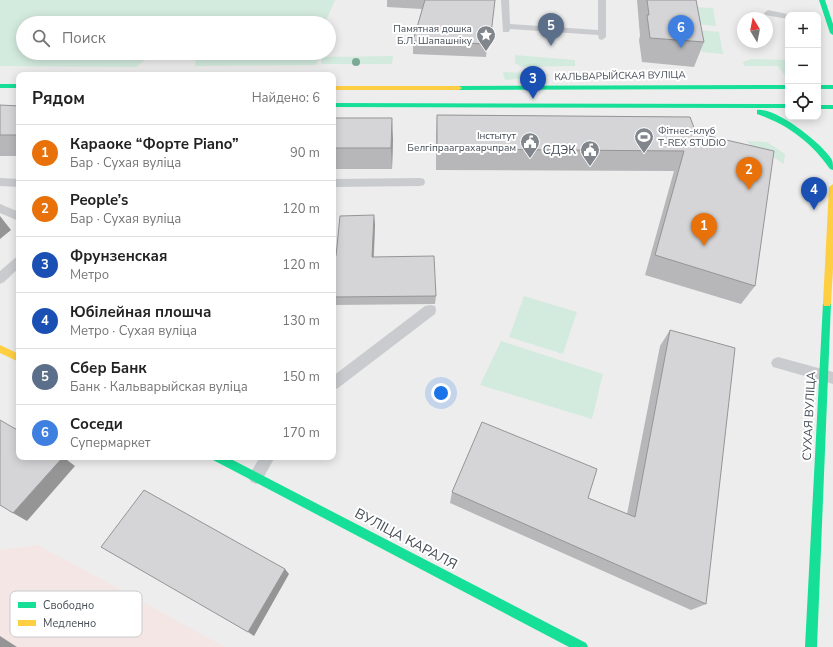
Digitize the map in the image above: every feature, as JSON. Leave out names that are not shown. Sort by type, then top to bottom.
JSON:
[{"type":"main road","points":[[822,0],[833,33]]},
{"type":"main road","points":[[0,86],[16,86]]},
{"type":"main road","name":"КАЛЬВАРЫЙСКАЯ ВУЛІЦА","points":[[336,88],[785,87]]},
{"type":"main road","points":[[821,87],[833,87]]},
{"type":"main road","points":[[336,105],[785,106]]},
{"type":"main road","points":[[737,106],[775,116],[794,125],[814,143],[827,157],[833,167]]},
{"type":"main road","points":[[821,107],[833,107]]},
{"type":"main road","name":"СУХАЯ ВУЛІЦА","points":[[811,647],[828,376],[833,187]]},
{"type":"main road","points":[[0,349],[16,357]]},
{"type":"main road","name":"ВУЛІЦА КАРАЛЯ","points":[[223,460],[582,647]]},
{"type":"lane","points":[[505,0],[506,28],[602,35],[602,0]]},
{"type":"lane","points":[[773,14],[785,16]]},
{"type":"lane","points":[[821,18],[828,19]]},
{"type":"lane","points":[[0,182],[16,183]]},
{"type":"lane","points":[[336,183],[420,182]]},
{"type":"lane","points":[[0,208],[16,216]]},
{"type":"lane","points":[[0,279],[16,264]]},
{"type":"lane","points":[[336,382],[430,310]]},
{"type":"lane","points":[[778,363],[828,376]]},
{"type":"lane","points":[[256,477],[266,460]]},
{"type":"shaded area","points":[[38,545],[122,591],[10,591],[10,637],[142,637],[142,602],[225,647],[0,647],[0,550]]},
{"type":"green space","points":[[0,0],[335,0],[328,16],[16,16],[16,60],[145,60],[136,67],[0,66]]},
{"type":"green space","points":[[693,7],[713,8],[716,26],[696,24]]},
{"type":"green space","points":[[699,30],[719,32],[723,54],[702,52]]},
{"type":"green space","points":[[515,55],[575,60],[575,66],[521,67],[515,63]]},
{"type":"green space","points":[[393,56],[392,64],[321,64],[322,60],[336,60],[336,57]]},
{"type":"green space","points":[[751,59],[785,60],[785,76],[778,66],[744,66],[743,63]]},
{"type":"green space","points":[[196,60],[318,60],[316,65],[195,66]]},
{"type":"green space","points":[[503,72],[542,73],[551,75],[505,80]]},
{"type":"green space","points":[[747,141],[767,142],[785,154],[784,164],[763,151],[752,148]]},
{"type":"green space","points":[[524,296],[577,312],[563,354],[509,337]]},
{"type":"green space","points":[[501,341],[603,374],[592,419],[480,385]]},
{"type":"building","points":[[425,0],[495,0],[491,34],[486,34],[487,44],[413,41]]},
{"type":"building","points":[[647,0],[696,0],[704,42],[650,38]]},
{"type":"building","points":[[0,105],[16,106],[16,135],[0,135]]},
{"type":"building","points":[[437,115],[690,117],[696,133],[774,151],[755,286],[655,255],[684,151],[437,149]]},
{"type":"building","points":[[336,118],[392,118],[391,148],[336,148]]},
{"type":"building","points":[[374,215],[372,257],[434,256],[436,296],[336,297],[336,256],[340,216]]},
{"type":"building","points":[[670,330],[735,348],[706,604],[452,492],[482,422],[597,469],[588,498],[635,517]]},
{"type":"building","points":[[0,420],[16,429],[16,460],[60,460],[13,513],[0,505]]},
{"type":"building","points":[[144,490],[285,569],[248,632],[101,547]]},
{"type":"traffic: fast","points":[[822,0],[833,33]]},
{"type":"traffic: fast","points":[[0,86],[16,86]]},
{"type":"traffic: fast","points":[[459,88],[785,87]]},
{"type":"traffic: fast","points":[[821,87],[833,87]]},
{"type":"traffic: fast","points":[[336,105],[785,106]]},
{"type":"traffic: fast","points":[[821,107],[833,107]]},
{"type":"traffic: fast","points":[[759,112],[771,116],[801,133],[818,148],[833,167]]},
{"type":"traffic: fast","points":[[811,647],[827,303]]},
{"type":"traffic: fast","points":[[223,460],[582,647]]},
{"type":"traffic: slow","points":[[336,88],[459,88]]},
{"type":"traffic: slow","points":[[827,303],[833,187]]},
{"type":"traffic: slow","points":[[0,349],[16,357]]},
{"type":"place","name":"Сбер Банк","points":[[551,46]]},
{"type":"place","name":"Соседи","points":[[681,48]]},
{"type":"place","name":"Памятная дошка Б.Л. Шапашніку","points":[[486,52]]},
{"type":"place","name":"Фрунзенская","points":[[533,99]]},
{"type":"place","name":"Фітнес-клуб T-REX STUDIO","points":[[644,154]]},
{"type":"place","name":"Інстытут Белгіпрааграхарчпрам","points":[[530,159]]},
{"type":"place","name":"СДЭК","points":[[590,167]]},
{"type":"place","name":"People’s","points":[[749,190]]},
{"type":"place","name":"Юбілейная плошча","points":[[814,210]]},
{"type":"place","name":"Караоке “Форте Piano”","points":[[704,246]]}]
